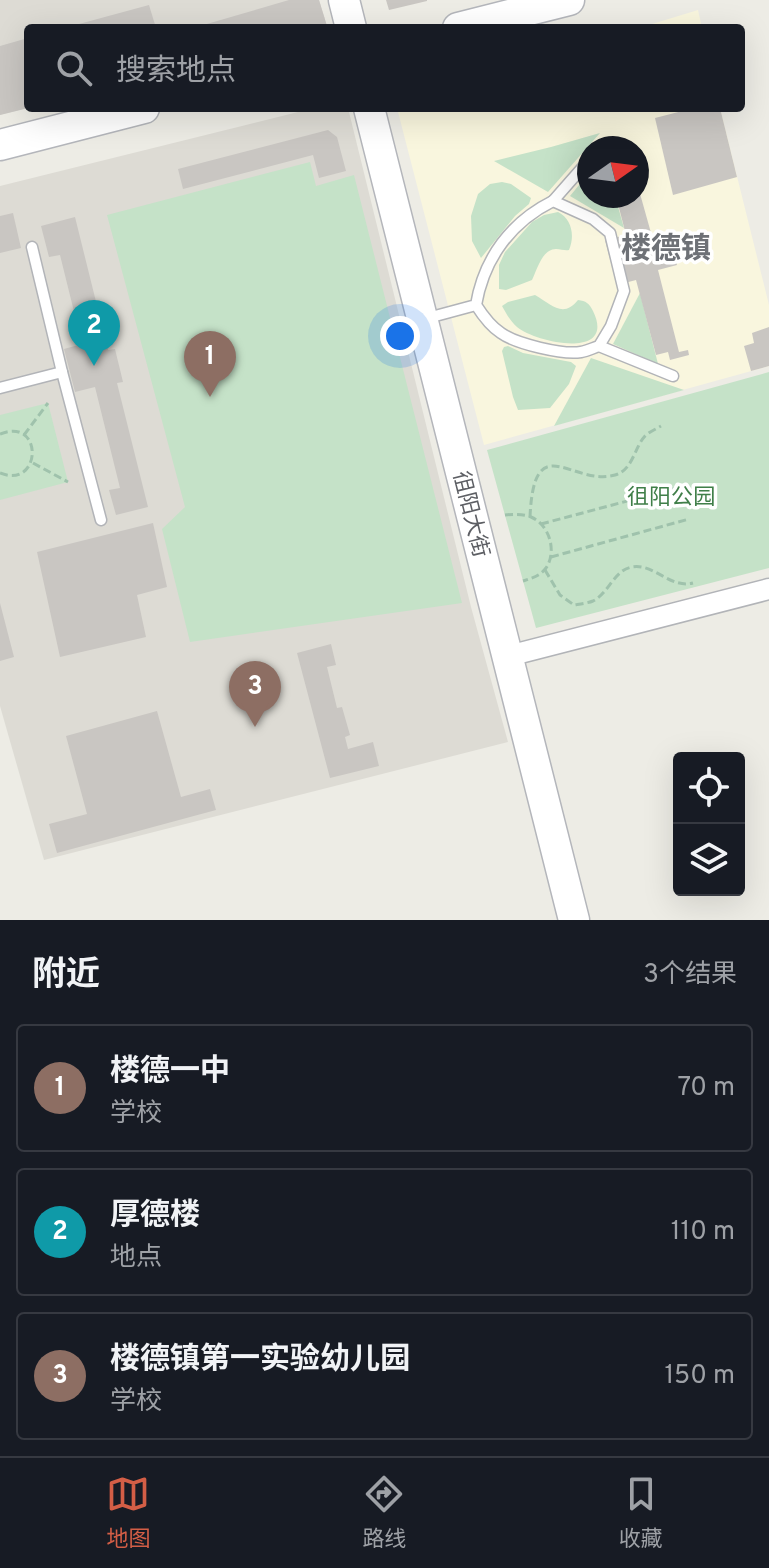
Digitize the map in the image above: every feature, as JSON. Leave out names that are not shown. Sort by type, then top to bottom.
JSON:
[{"type":"street","points":[[344,0],[350,24]]},
{"type":"street","points":[[474,24],[569,0]]},
{"type":"street","points":[[0,145],[128,112]]},
{"type":"street","name":"徂阳大街","points":[[370,112],[574,920]]},
{"type":"street","points":[[508,656],[769,589]]},
{"type":"lane","points":[[553,201],[593,219],[610,233],[624,291],[611,326],[599,346],[579,353],[550,350],[502,334],[485,320],[476,305],[480,283],[490,260],[512,231],[539,208],[553,201],[577,174]]},
{"type":"lane","points":[[32,247],[101,520]]},
{"type":"lane","points":[[422,319],[476,305]]},
{"type":"lane","points":[[599,346],[673,376]]},
{"type":"lane","points":[[0,388],[62,372]]},
{"type":"path","points":[[24,435],[48,403]]},
{"type":"path","points":[[530,517],[533,488],[537,475],[544,468],[561,466],[593,476],[617,475],[627,467],[644,437],[661,426]]},
{"type":"path","points":[[0,434],[11,430],[24,435],[32,447],[32,462],[21,473],[0,473]]},
{"type":"path","points":[[32,462],[68,482]]},
{"type":"path","points":[[541,524],[680,487]]},
{"type":"path","points":[[505,515],[530,517],[541,524],[550,540],[551,557],[545,570],[537,577],[523,581]]},
{"type":"path","points":[[551,557],[689,519]]},
{"type":"path","points":[[545,570],[560,595],[574,605],[593,601],[608,589],[621,571],[634,566],[655,571],[668,580],[685,585],[693,583]]},
{"type":"shaded area","points":[[0,0],[319,0],[326,24],[24,24],[24,109],[0,115]]},
{"type":"shaded area","points":[[698,10],[701,24],[652,24]]},
{"type":"shaded area","points":[[298,112],[349,112],[471,607],[508,742],[44,860],[0,706],[0,186]]},
{"type":"shaded area","points":[[398,112],[721,112],[769,305],[769,366],[484,445]]},
{"type":"green space","points":[[577,140],[577,159],[548,192],[494,161]]},
{"type":"green space","points":[[310,162],[316,186],[354,175],[462,603],[190,642],[162,529],[185,507],[107,215]]},
{"type":"green space","points":[[490,184],[511,184],[531,198],[481,258],[472,241],[471,216],[478,194]]},
{"type":"green space","points":[[577,188],[577,200],[570,196]]},
{"type":"green space","points":[[590,208],[618,208],[624,228]]},
{"type":"green space","points":[[558,212],[571,228],[569,250],[547,252],[532,280],[506,290],[499,289],[499,265],[505,252],[532,222]]},
{"type":"green space","points":[[640,293],[658,364],[613,344]]},
{"type":"green space","points":[[535,295],[562,309],[573,306],[578,300],[587,303],[597,326],[594,336],[585,342],[556,342],[517,327],[502,306]]},
{"type":"green space","points":[[508,346],[523,353],[571,362],[576,366],[569,384],[550,408],[518,410],[502,351]]},
{"type":"green space","points":[[591,358],[684,390],[554,426]]},
{"type":"green space","name":"徂阳公园","points":[[769,372],[769,568],[536,628],[487,450]]},
{"type":"green space","points":[[48,403],[68,482],[0,500],[0,415]]},
{"type":"building","points":[[289,0],[319,0],[326,24],[207,24]]},
{"type":"building","points":[[386,0],[427,0],[427,1],[389,10]]},
{"type":"building","points":[[149,5],[155,24],[79,24]]},
{"type":"building","points":[[24,39],[24,109],[0,115],[0,46]]},
{"type":"building","points":[[678,112],[721,112],[737,177],[673,195],[655,118]]},
{"type":"building","points":[[328,130],[337,137],[346,171],[319,178],[313,155],[183,189],[178,169]]},
{"type":"building","points":[[619,208],[644,208],[653,240],[669,236],[677,265],[658,270],[679,352],[688,350],[689,355],[670,360],[668,352],[656,355],[636,280],[617,285],[605,240],[626,235]]},
{"type":"building","points":[[13,213],[21,248],[0,253],[0,216]]},
{"type":"building","points":[[75,217],[108,350],[115,349],[123,382],[117,383],[148,507],[116,515],[109,490],[120,488],[95,387],[75,392],[64,349],[82,344],[60,255],[49,257],[41,226]]},
{"type":"building","points":[[769,327],[769,366],[751,371],[744,346],[754,343],[752,333]]},
{"type":"building","points":[[153,523],[167,587],[137,595],[146,637],[60,657],[37,552]]},
{"type":"building","points":[[0,603],[14,657],[0,661]]},
{"type":"building","points":[[331,644],[336,665],[327,667],[337,708],[342,707],[350,735],[345,737],[348,749],[373,742],[379,766],[330,778],[297,653]]},
{"type":"building","points":[[157,711],[181,797],[210,789],[216,810],[57,853],[49,824],[87,814],[66,736]]},
{"type":"place","name":"厚德楼","points":[[94,366]]},
{"type":"place","name":"楼德一中","points":[[210,397]]},
{"type":"place","name":"楼德镇第一实验幼儿园","points":[[255,727]]},
{"type":"district","name":"楼德镇","points":[[666,248]]}]
